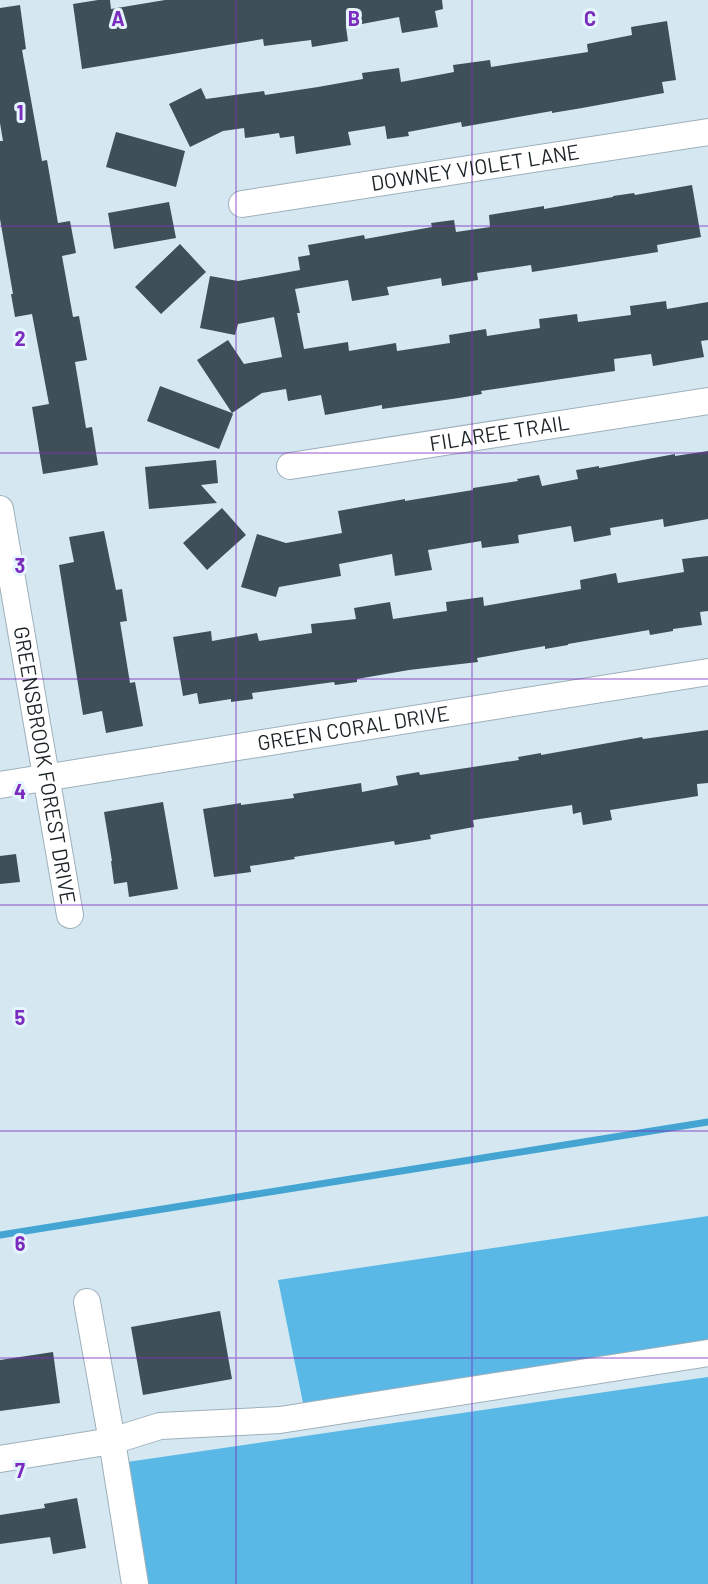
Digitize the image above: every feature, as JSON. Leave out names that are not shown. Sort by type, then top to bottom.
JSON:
[{"type":"street","name":"DOWNEY VIOLET LANE","points":[[242,204],[708,132]]},
{"type":"street","name":"FILAREE TRAIL","points":[[290,466],[708,400]]},
{"type":"street","name":"GREENSBROOK FOREST DRIVE","points":[[0,509],[70,915]]},
{"type":"street","name":"GREEN CORAL DRIVE","points":[[0,785],[708,672]]},
{"type":"street","points":[[87,1302],[135,1584]]},
{"type":"street","points":[[0,1459],[112,1441],[160,1426],[280,1420],[708,1353]]},
{"type":"shaded area","points":[[708,1216],[708,1341],[303,1403],[278,1280]]},
{"type":"shaded area","points":[[708,1377],[708,1584],[148,1584],[127,1462]]},
{"type":"building","points":[[110,0],[111,9],[165,0],[442,0],[443,9],[435,11],[438,27],[402,33],[399,17],[346,27],[348,41],[312,47],[311,40],[264,46],[263,39],[82,69],[73,4]]},
{"type":"building","points":[[20,5],[26,49],[22,50],[42,161],[47,160],[58,223],[70,221],[76,253],[62,256],[73,317],[79,316],[87,360],[75,362],[86,428],[92,427],[98,465],[43,474],[32,407],[49,404],[32,314],[15,317],[0,219],[0,141],[3,141],[0,123],[0,8]]},
{"type":"building","points":[[667,21],[676,80],[662,82],[664,93],[552,113],[552,111],[462,127],[461,122],[408,132],[409,136],[387,139],[385,126],[348,132],[351,145],[296,154],[294,136],[280,138],[279,133],[245,138],[244,128],[223,131],[190,147],[169,104],[201,88],[206,99],[264,91],[265,95],[363,79],[362,73],[399,68],[401,82],[454,72],[453,65],[490,60],[491,67],[588,52],[587,44],[632,35],[631,27]]},
{"type":"building","points":[[116,132],[185,151],[176,187],[106,167]]},
{"type":"building","points":[[692,185],[701,237],[657,245],[658,252],[532,272],[531,265],[477,273],[478,280],[442,286],[441,278],[387,287],[389,295],[352,301],[348,280],[295,289],[304,349],[348,342],[349,351],[396,343],[397,351],[450,343],[449,335],[486,329],[487,336],[540,328],[539,319],[577,314],[578,322],[631,315],[630,306],[666,301],[667,309],[708,302],[708,340],[701,341],[704,357],[653,366],[651,354],[614,359],[615,371],[481,391],[482,394],[459,398],[382,409],[382,405],[325,415],[321,395],[288,401],[286,389],[262,393],[232,413],[197,360],[228,340],[244,364],[282,357],[274,317],[238,324],[235,335],[200,328],[210,276],[238,281],[300,270],[298,257],[310,255],[308,245],[364,235],[365,239],[432,227],[431,223],[454,220],[456,232],[490,227],[489,215],[544,206],[544,209]]},
{"type":"building","points":[[169,202],[176,238],[114,249],[108,213]]},
{"type":"building","points":[[180,244],[206,272],[161,314],[135,287]]},
{"type":"building","points":[[160,386],[232,413],[219,449],[147,421]]},
{"type":"building","points":[[708,451],[708,519],[664,527],[663,519],[610,528],[611,535],[574,542],[571,526],[518,535],[519,543],[482,548],[481,541],[428,550],[432,570],[395,576],[392,554],[339,564],[341,576],[279,587],[276,597],[241,587],[257,534],[286,543],[342,533],[338,511],[473,490],[473,488],[518,481],[517,479],[539,475],[542,486],[578,479],[576,470]]},
{"type":"building","points":[[216,460],[218,483],[201,485],[217,503],[149,509],[145,467]]},
{"type":"building","points":[[222,508],[246,535],[207,570],[183,543]]},
{"type":"building","points":[[104,531],[116,590],[122,589],[127,621],[120,622],[130,683],[135,682],[143,726],[106,733],[102,711],[83,715],[59,565],[74,562],[69,537]]},
{"type":"building","points":[[708,556],[708,611],[700,612],[702,625],[650,635],[649,630],[545,649],[545,646],[477,658],[478,662],[409,670],[357,679],[357,682],[335,685],[334,682],[252,693],[253,699],[231,702],[231,699],[199,704],[197,693],[183,696],[173,637],[211,631],[212,641],[257,633],[259,641],[312,633],[311,624],[356,619],[354,608],[390,602],[393,619],[447,611],[446,602],[483,597],[484,606],[581,589],[580,580],[616,573],[618,583],[684,572],[682,559]]},
{"type":"building","points":[[708,730],[708,783],[697,784],[698,796],[610,810],[612,820],[583,825],[581,812],[573,814],[572,805],[473,820],[474,827],[430,835],[431,839],[395,845],[394,841],[294,857],[295,859],[250,866],[251,872],[214,877],[203,809],[294,798],[293,794],[361,783],[362,792],[398,785],[396,776],[419,772],[420,775],[519,760],[518,757],[642,737],[643,739]]},
{"type":"building","points":[[163,802],[178,889],[129,897],[127,882],[114,884],[104,812]]},
{"type":"building","points":[[16,854],[20,882],[0,884],[0,856]]},
{"type":"building","points":[[220,1311],[232,1379],[143,1395],[131,1327]]},
{"type":"building","points":[[53,1352],[60,1403],[0,1411],[0,1360]]},
{"type":"building","points":[[77,1498],[86,1548],[53,1554],[50,1537],[0,1544],[0,1515],[45,1508],[44,1504]]},
{"type":"waterway","points":[[0,1235],[708,1122]]}]
